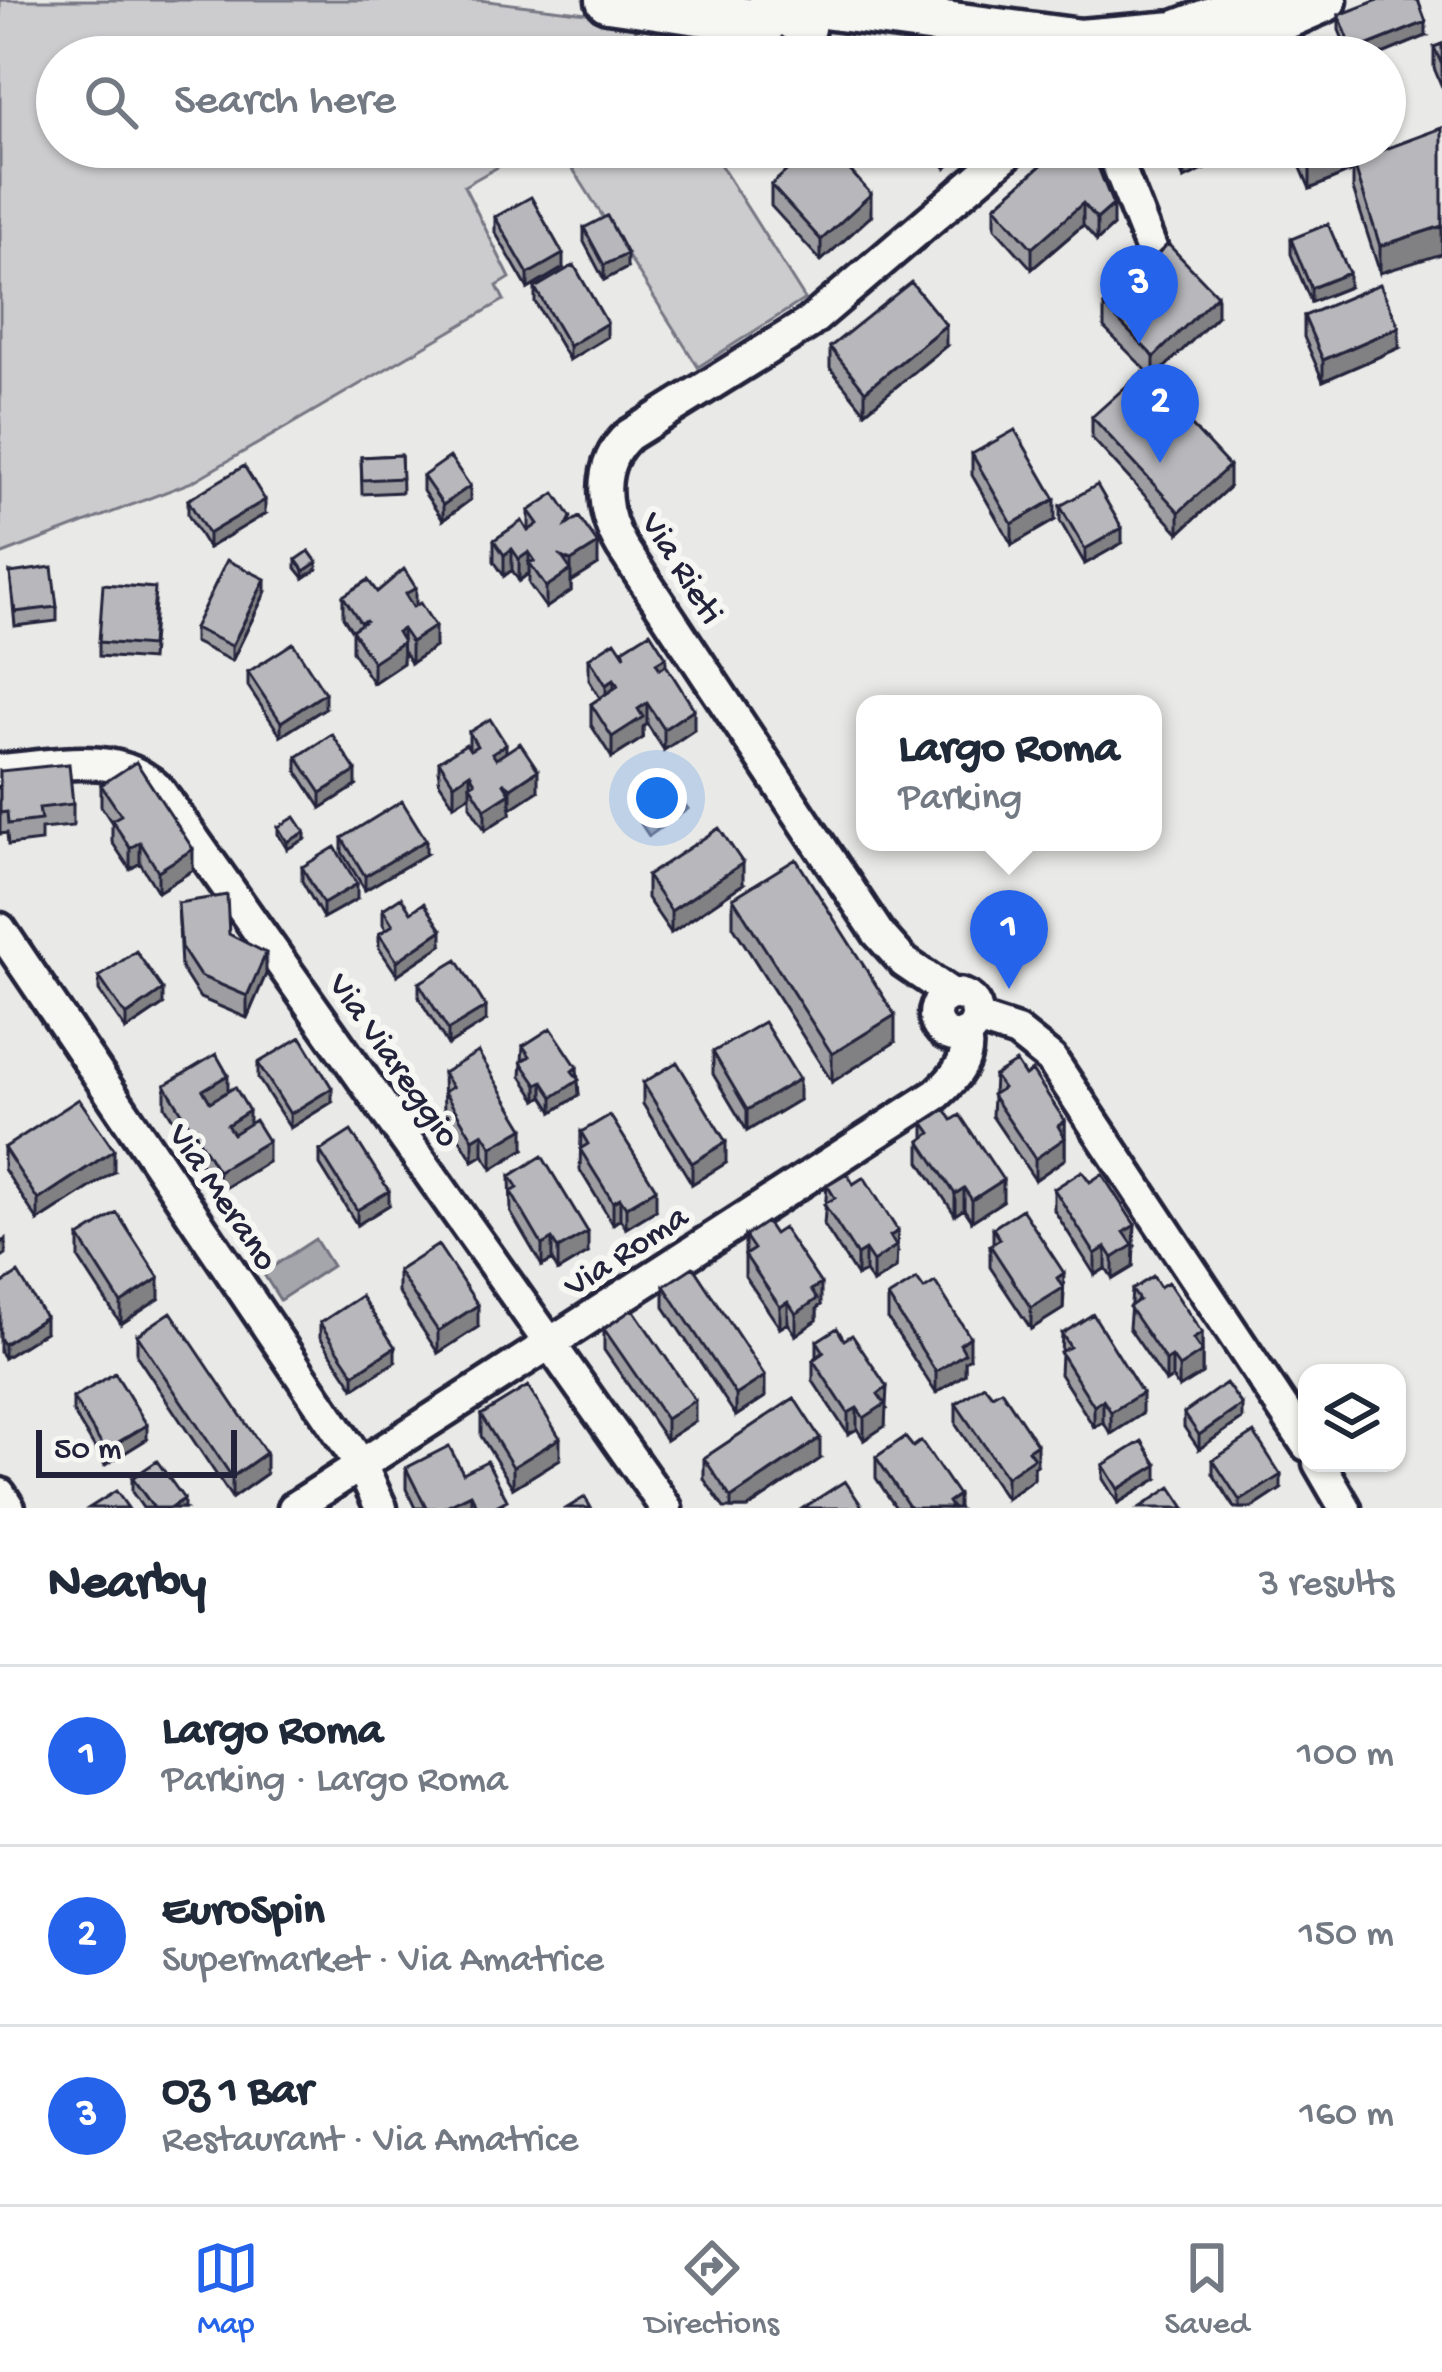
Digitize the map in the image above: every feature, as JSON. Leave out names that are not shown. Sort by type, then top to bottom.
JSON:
[{"type":"street","points":[[771,0],[1026,36]]},
{"type":"street","points":[[1148,36],[1175,33],[1262,0]]},
{"type":"street","points":[[1241,36],[1324,0]]},
{"type":"street","points":[[638,2],[860,36]]},
{"type":"street","name":"Via Rieti","points":[[970,1026],[951,1036],[936,1022],[939,1001],[951,994],[904,962],[878,934],[617,538],[606,478],[612,456],[629,435],[809,322],[990,168]]},
{"type":"street","points":[[1120,168],[1154,253]]},
{"type":"street","name":"Via Viareggio","points":[[0,770],[116,766],[134,770],[158,789],[666,1508]]},
{"type":"street","name":"Via Merano","points":[[0,929],[361,1465],[381,1508]]},
{"type":"street","points":[[970,1026],[1017,1032],[1051,1059],[1298,1430]]},
{"type":"street","name":"Via Roma","points":[[295,1508],[937,1094],[962,1063],[970,1026]]},
{"type":"street","points":[[1324,1472],[1345,1508]]},
{"type":"street","points":[[0,1494],[9,1508]]},
{"type":"shaded area","points":[[0,0],[479,0],[628,18],[639,36],[36,36],[36,168],[496,168],[464,186],[510,278],[497,286],[504,300],[192,482],[0,555]]},
{"type":"shaded area","points":[[572,168],[722,168],[805,299],[698,367]]},
{"type":"shaded area","points":[[676,792],[688,809],[649,836],[637,818]]},
{"type":"shaded area","points":[[315,1239],[332,1266],[280,1300],[263,1273]]},
{"type":"building","points":[[1378,0],[1418,0],[1426,22],[1391,36],[1347,36],[1339,15]]},
{"type":"building","points":[[1442,128],[1442,226],[1380,246],[1355,168],[1406,168],[1406,141]]},
{"type":"building","points":[[790,168],[848,168],[871,194],[821,240],[771,185]]},
{"type":"building","points":[[1038,168],[1098,168],[1113,205],[1097,219],[1083,203],[1032,248],[995,206]]},
{"type":"building","points":[[531,197],[563,254],[528,274],[495,217]]},
{"type":"building","points":[[607,216],[627,254],[604,265],[584,228]]},
{"type":"building","points":[[1328,224],[1349,273],[1311,288],[1291,239]]},
{"type":"building","points":[[1168,244],[1217,295],[1154,357],[1104,306]]},
{"type":"building","points":[[574,265],[607,323],[569,346],[535,288]]},
{"type":"building","points":[[911,282],[946,325],[865,391],[830,347]]},
{"type":"building","points":[[1380,284],[1399,327],[1323,360],[1304,316]]},
{"type":"building","points":[[1142,372],[1229,466],[1179,512],[1092,417]]},
{"type":"building","points":[[1015,430],[1055,499],[1012,524],[972,454]]},
{"type":"building","points":[[401,455],[402,478],[362,480],[361,457]]},
{"type":"building","points":[[450,457],[470,486],[443,505],[423,476]]},
{"type":"building","points":[[244,466],[265,500],[208,534],[188,500]]},
{"type":"building","points":[[1097,485],[1122,528],[1085,549],[1060,506]]},
{"type":"building","points":[[555,493],[571,517],[567,525],[579,517],[598,544],[571,561],[562,557],[571,570],[546,587],[529,562],[535,561],[529,552],[519,559],[512,549],[504,555],[494,540],[522,521],[528,531],[538,524],[529,511]]},
{"type":"building","points":[[309,551],[317,562],[304,571],[296,560]]},
{"type":"building","points":[[227,560],[265,579],[232,646],[194,628]]},
{"type":"building","points":[[52,567],[57,607],[15,612],[10,573]]},
{"type":"building","points":[[404,569],[416,588],[405,594],[413,607],[420,603],[435,626],[411,642],[402,629],[397,632],[403,642],[373,662],[352,630],[367,620],[360,622],[343,596],[368,580],[377,592]]},
{"type":"building","points":[[103,584],[155,588],[151,646],[99,642]]},
{"type":"building","points":[[650,632],[666,657],[656,663],[660,669],[666,665],[694,709],[664,729],[647,703],[638,709],[643,717],[612,737],[591,704],[618,686],[614,679],[606,685],[589,658],[615,641],[625,656],[623,649]]},
{"type":"building","points":[[293,643],[325,693],[281,722],[248,672]]},
{"type":"building","points":[[490,719],[506,744],[492,753],[496,759],[520,743],[538,770],[511,788],[503,782],[510,793],[485,809],[470,785],[475,782],[470,773],[454,784],[439,761],[466,744],[470,750],[477,746],[469,732]]},
{"type":"building","points":[[332,734],[356,771],[321,793],[297,757]]},
{"type":"building","points":[[136,762],[193,849],[158,871],[140,842],[130,848],[112,820],[121,815],[101,785]]},
{"type":"building","points":[[69,764],[73,804],[39,808],[41,820],[8,824],[7,812],[0,813],[0,771]]},
{"type":"building","points":[[402,801],[426,840],[365,876],[342,838]]},
{"type":"building","points":[[295,817],[305,832],[287,842],[278,827]]},
{"type":"building","points":[[719,828],[743,863],[671,911],[647,876]]},
{"type":"building","points":[[335,847],[357,884],[323,904],[302,867]]},
{"type":"building","points":[[796,859],[895,1015],[832,1054],[733,898]]},
{"type":"building","points":[[227,895],[229,934],[266,953],[247,996],[200,976],[181,947],[178,903]]},
{"type":"building","points":[[401,897],[411,912],[424,903],[442,930],[397,961],[379,934],[393,925],[383,909]]},
{"type":"building","points":[[136,951],[163,990],[126,1016],[99,977]]},
{"type":"building","points":[[457,960],[486,1007],[448,1030],[419,983]]},
{"type":"building","points":[[764,1022],[799,1079],[747,1110],[713,1052]]},
{"type":"building","points":[[551,1028],[577,1067],[572,1071],[579,1080],[553,1097],[543,1082],[537,1085],[521,1062],[530,1056],[523,1046]]},
{"type":"building","points":[[301,1037],[332,1088],[290,1114],[258,1063]]},
{"type":"building","points":[[478,1052],[524,1128],[492,1147],[483,1133],[473,1139],[444,1092],[452,1087],[443,1073]]},
{"type":"building","points":[[216,1054],[228,1075],[203,1090],[210,1102],[235,1087],[249,1111],[227,1125],[233,1134],[255,1120],[268,1141],[218,1171],[165,1085]]},
{"type":"building","points":[[677,1062],[726,1142],[692,1163],[643,1083]]},
{"type":"building","points":[[1016,1062],[1025,1076],[1032,1071],[1065,1121],[1058,1126],[1065,1138],[1035,1159],[992,1095],[1003,1088],[994,1076]]},
{"type":"building","points":[[79,1099],[114,1150],[38,1200],[4,1148]]},
{"type":"building","points":[[945,1109],[952,1120],[960,1115],[1003,1180],[972,1200],[964,1188],[955,1194],[920,1141],[931,1133],[924,1123]]},
{"type":"building","points":[[610,1115],[656,1189],[626,1207],[620,1198],[613,1202],[580,1149],[588,1144],[581,1132]]},
{"type":"building","points":[[351,1131],[389,1191],[357,1210],[320,1151]]},
{"type":"building","points":[[542,1156],[588,1232],[558,1249],[552,1239],[542,1245],[511,1192],[518,1188],[510,1176]]},
{"type":"building","points":[[1082,1171],[1090,1182],[1102,1174],[1135,1225],[1124,1232],[1133,1245],[1113,1258],[1106,1247],[1095,1254],[1054,1189]]},
{"type":"building","points":[[847,1173],[853,1184],[864,1177],[898,1231],[890,1236],[896,1246],[873,1262],[865,1250],[857,1255],[824,1204],[835,1198],[827,1185]]},
{"type":"building","points":[[1022,1209],[1064,1273],[1057,1278],[1063,1288],[1031,1308],[990,1245],[1000,1239],[993,1228]]},
{"type":"building","points":[[117,1213],[159,1278],[121,1303],[79,1237]]},
{"type":"building","points":[[766,1222],[774,1234],[783,1228],[821,1284],[811,1290],[817,1299],[796,1314],[788,1302],[780,1307],[745,1255],[754,1249],[745,1236]]},
{"type":"building","points":[[438,1245],[478,1305],[438,1331],[398,1271]]},
{"type":"building","points":[[693,1267],[765,1376],[736,1395],[664,1286]]},
{"type":"building","points":[[18,1273],[45,1317],[4,1344],[0,1285]]},
{"type":"building","points":[[1153,1276],[1160,1287],[1168,1282],[1202,1333],[1193,1339],[1202,1352],[1179,1367],[1172,1357],[1166,1361],[1129,1307],[1139,1300],[1132,1290]]},
{"type":"building","points":[[917,1279],[924,1289],[935,1282],[970,1337],[960,1344],[965,1353],[936,1372],[888,1297]]},
{"type":"building","points":[[361,1296],[395,1347],[354,1374],[320,1323]]},
{"type":"building","points":[[633,1309],[695,1400],[666,1419],[604,1329]]},
{"type":"building","points":[[171,1312],[266,1453],[232,1477],[137,1335]]},
{"type":"building","points":[[1093,1314],[1142,1393],[1111,1412],[1103,1400],[1094,1406],[1060,1352],[1070,1347],[1062,1334]]},
{"type":"building","points":[[837,1328],[844,1340],[852,1335],[887,1387],[878,1394],[885,1404],[864,1418],[857,1408],[848,1413],[813,1360],[824,1352],[817,1341]]},
{"type":"building","points":[[115,1373],[147,1425],[105,1450],[73,1398]]},
{"type":"building","points":[[1226,1383],[1242,1405],[1199,1435],[1184,1413]]},
{"type":"building","points":[[984,1385],[992,1395],[1001,1390],[1037,1444],[1028,1450],[1034,1458],[1006,1477],[956,1404]]},
{"type":"building","points":[[528,1386],[560,1438],[513,1467],[481,1415]]},
{"type":"building","points":[[794,1398],[820,1438],[731,1498],[704,1458]]},
{"type":"building","points":[[1254,1433],[1281,1475],[1240,1501],[1213,1460]]},
{"type":"building","points":[[905,1437],[913,1447],[921,1441],[958,1495],[948,1502],[952,1508],[910,1508],[876,1457]]},
{"type":"building","points":[[1142,1441],[1157,1465],[1118,1489],[1103,1465]]},
{"type":"building","points":[[449,1446],[463,1473],[487,1461],[507,1500],[492,1508],[478,1508],[471,1494],[442,1508],[426,1508],[406,1468]]},
{"type":"building","points":[[157,1461],[184,1499],[170,1508],[154,1508],[132,1478]]},
{"type":"building","points":[[845,1481],[863,1508],[803,1508]]},
{"type":"building","points":[[1171,1487],[1185,1508],[1139,1508]]},
{"type":"building","points":[[116,1491],[128,1508],[89,1508]]},
{"type":"building","points":[[585,1497],[591,1508],[567,1508]]},
{"type":"place","name":"Oz 1 Bar","points":[[1139,344]]},
{"type":"place","name":"EuroSpin","points":[[1160,463]]},
{"type":"place","name":"Largo Roma","points":[[1009,989]]}]
